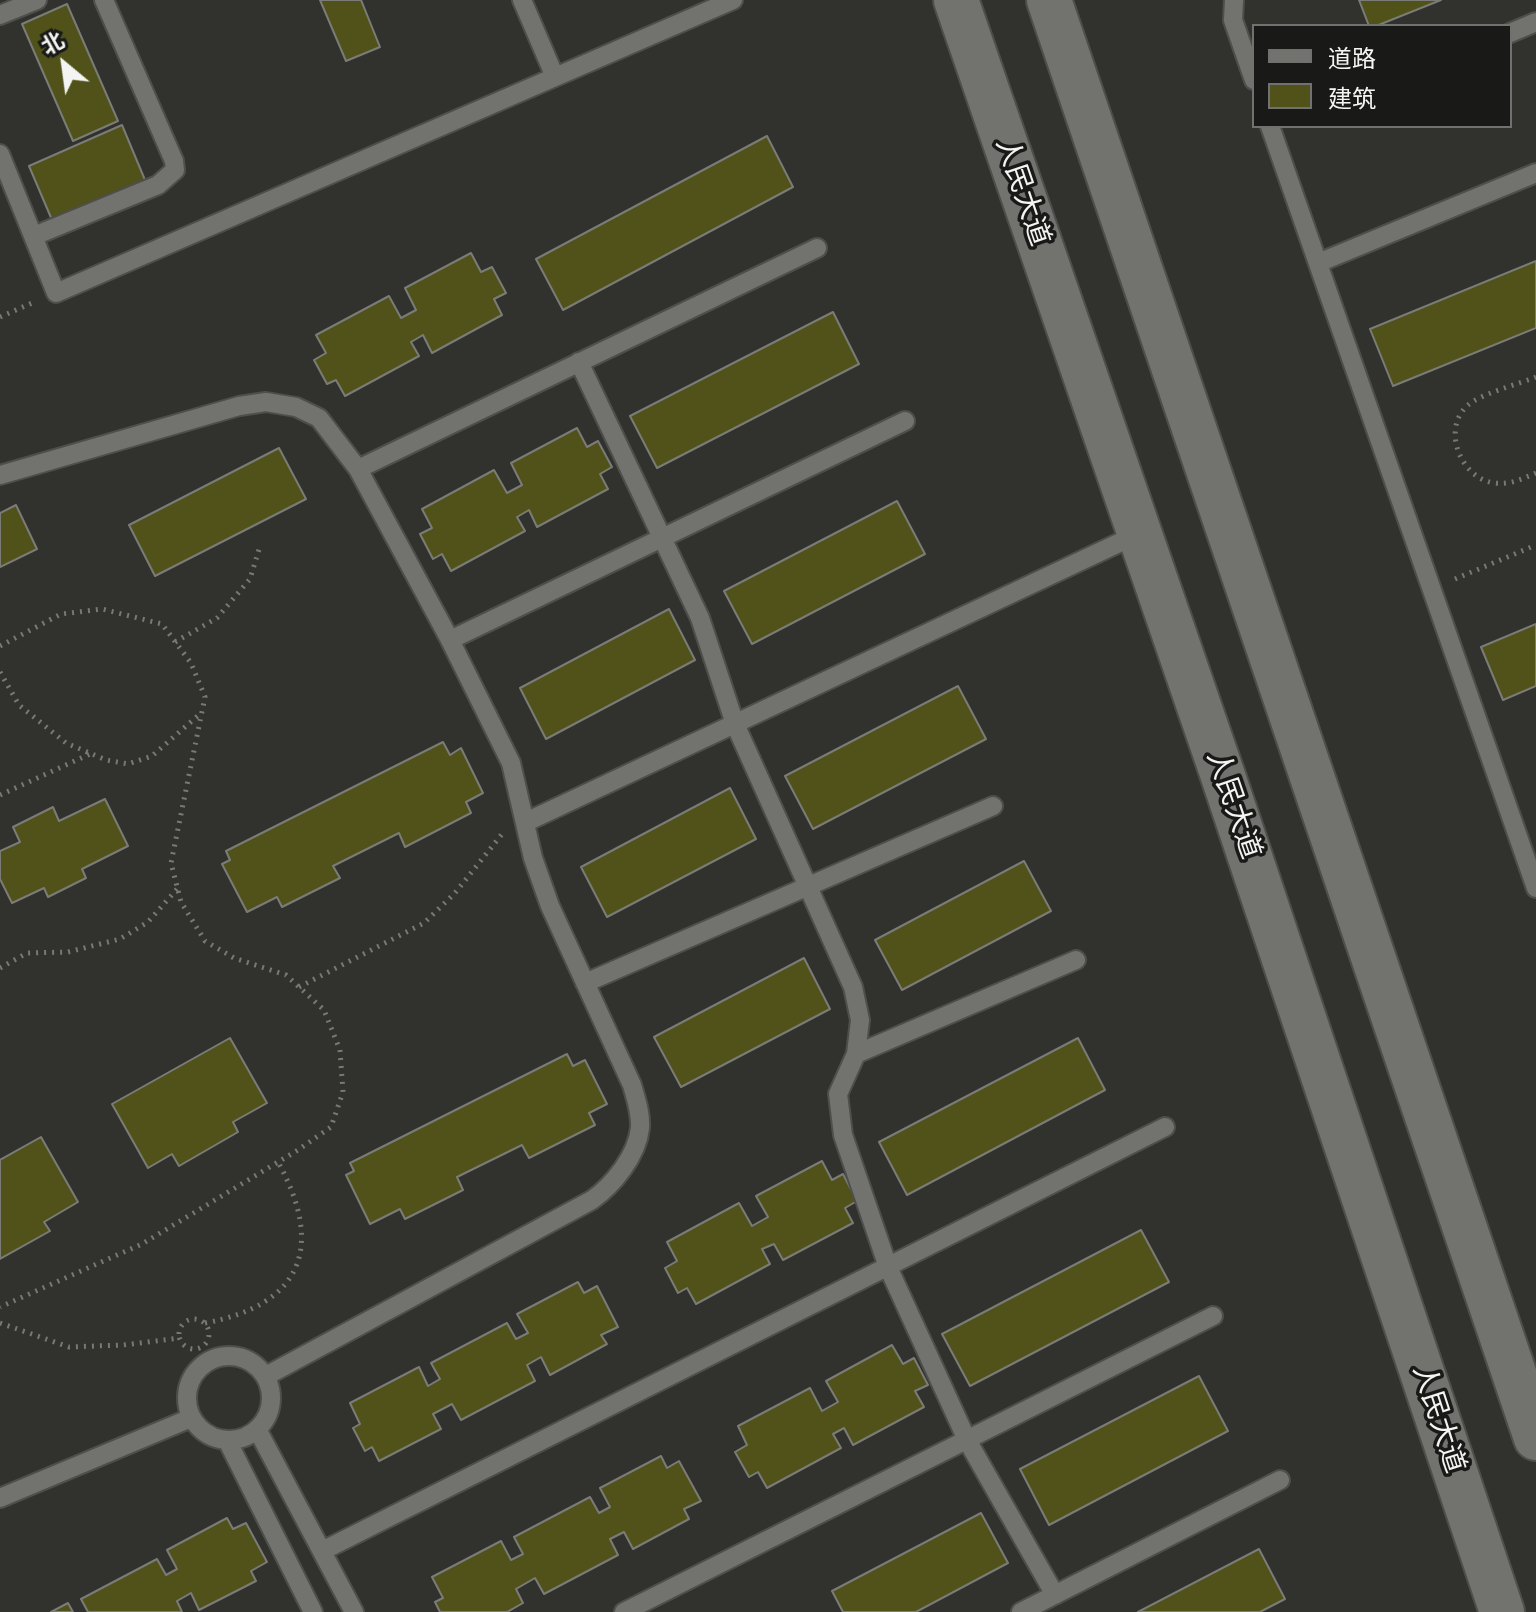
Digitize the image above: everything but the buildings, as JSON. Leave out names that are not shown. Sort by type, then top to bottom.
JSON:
[{"type":"street","name":"人民大道","points":[[956,0],[1140,533],[1502,1612]]},
{"type":"street","points":[[1049,0],[1536,1438]]},
{"type":"street","points":[[1522,1612],[1536,1605]]},
{"type":"lane","points":[[0,15],[37,0]]},
{"type":"lane","points":[[34,236],[158,185],[175,170],[174,161],[104,0]]},
{"type":"lane","points":[[522,0],[555,77]]},
{"type":"lane","points":[[0,154],[56,293],[733,0]]},
{"type":"lane","points":[[1234,0],[1233,20],[1252,74]]},
{"type":"lane","points":[[1512,32],[1536,22]]},
{"type":"lane","points":[[1276,128],[1318,263],[1536,888]]},
{"type":"lane","points":[[1318,263],[1536,173]]},
{"type":"lane","points":[[358,469],[817,248]]},
{"type":"lane","points":[[579,362],[700,618],[735,724],[853,987],[860,1020],[856,1054],[838,1094],[843,1135],[888,1267],[967,1440],[1055,1595]]},
{"type":"lane","points":[[0,475],[239,406],[266,402],[296,407],[319,418],[358,469],[450,640],[511,763],[533,858],[550,906],[632,1085],[639,1107],[640,1130],[633,1149],[610,1187],[592,1200],[266,1376]]},
{"type":"lane","points":[[450,640],[905,421]]},
{"type":"lane","points":[[526,822],[1140,533]]},
{"type":"lane","points":[[585,983],[993,806]]},
{"type":"lane","points":[[856,1054],[1076,960]]},
{"type":"lane","points":[[322,1551],[1165,1127]]},
{"type":"lane","points":[[624,1612],[1213,1316]]},
{"type":"lane","points":[[215,1358],[244,1358],[266,1376],[271,1390],[271,1404],[266,1418],[257,1429],[238,1439],[227,1440],[213,1437],[200,1429],[191,1418],[187,1404],[188,1390],[193,1376],[202,1365],[215,1358]]},
{"type":"lane","points":[[0,1498],[191,1418]]},
{"type":"lane","points":[[257,1429],[354,1612]]},
{"type":"lane","points":[[227,1440],[313,1612]]},
{"type":"lane","points":[[1021,1612],[1280,1480]]},
{"type":"path","points":[[0,317],[56,293]]},
{"type":"path","points":[[1536,377],[1472,403],[1460,414],[1455,429],[1456,445],[1463,462],[1491,483],[1512,483],[1536,473]]},
{"type":"path","points":[[1432,588],[1536,545]]},
{"type":"path","points":[[175,642],[217,618],[250,579],[260,546]]},
{"type":"path","points":[[0,646],[61,614],[102,609],[162,624],[191,663],[205,697],[171,863],[181,902],[205,941],[234,958],[286,975],[324,1010],[340,1050],[343,1092],[331,1127],[278,1162],[142,1244],[0,1307]]},
{"type":"path","points":[[0,672],[19,705],[66,743],[128,764],[152,756],[202,712]]},
{"type":"path","points":[[0,795],[91,754]]},
{"type":"path","points":[[299,987],[424,923],[455,893],[507,829],[526,822]]},
{"type":"path","points":[[0,968],[27,953],[68,952],[120,939],[148,922],[178,888]]},
{"type":"path","points":[[205,1323],[210,1337],[200,1349],[185,1346],[179,1338],[181,1328],[187,1321],[196,1319],[205,1323],[228,1319],[255,1309],[290,1279],[299,1259],[302,1236],[299,1209],[278,1162]]},
{"type":"path","points":[[0,1323],[69,1347],[123,1345],[179,1338]]}]
